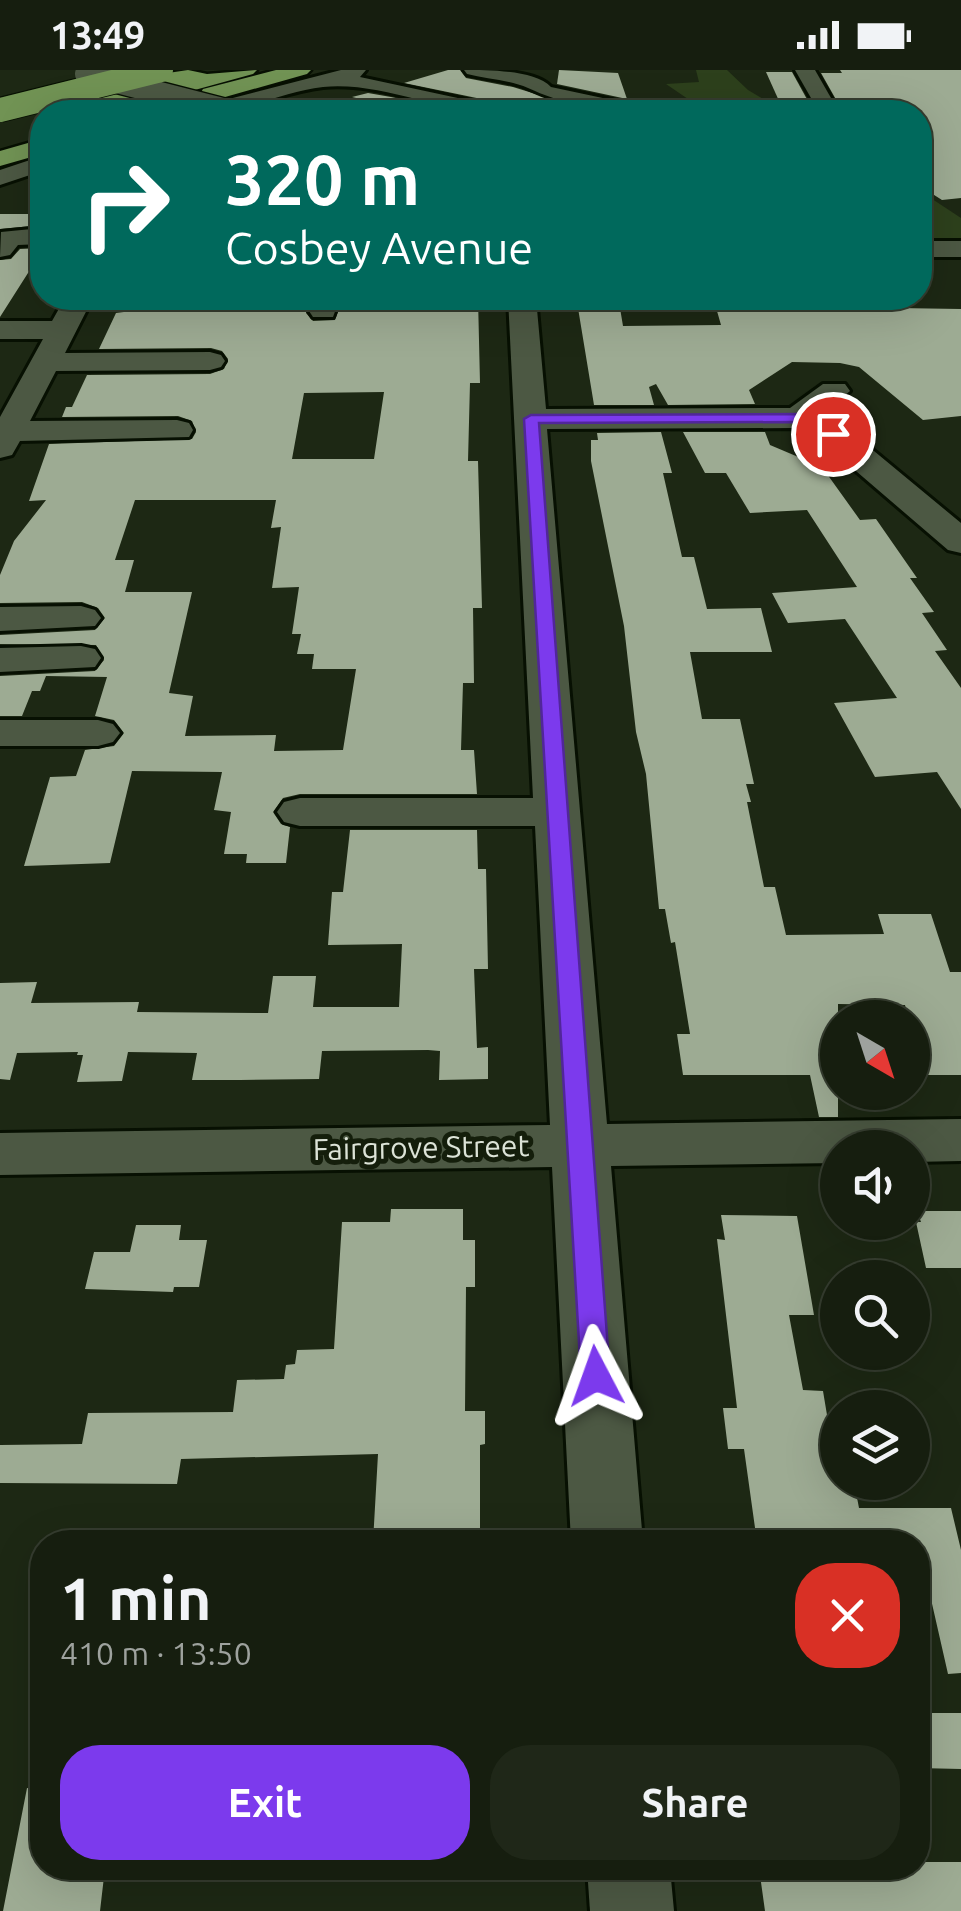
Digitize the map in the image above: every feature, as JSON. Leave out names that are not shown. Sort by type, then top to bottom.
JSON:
[{"type":"highway","points":[[43,100],[161,70]]},
{"type":"highway","points":[[128,100],[246,70]]},
{"type":"highway","points":[[154,100],[272,70]]},
{"type":"highway","points":[[187,100],[300,70]]},
{"type":"highway","points":[[52,100],[207,73]]},
{"type":"highway","points":[[98,100],[207,73]]},
{"type":"highway","points":[[0,111],[30,103]]},
{"type":"highway","points":[[0,111],[30,105]]},
{"type":"highway","points":[[0,125],[30,117]]},
{"type":"highway","points":[[0,137],[30,129]]},
{"type":"highway","points":[[0,149],[30,141]]},
{"type":"highway","points":[[0,159],[30,150]]},
{"type":"street","points":[[324,92],[363,70]]},
{"type":"street","points":[[474,70],[540,85],[531,93]]},
{"type":"street","points":[[805,70],[822,100]]},
{"type":"street","points":[[78,72],[187,100]]},
{"type":"street","points":[[251,100],[284,91],[324,92],[377,85],[443,100]]},
{"type":"street","points":[[531,93],[608,100]]},
{"type":"street","points":[[0,178],[30,167]]},
{"type":"street","points":[[0,249],[10,238],[30,237]]},
{"type":"street","points":[[0,249],[30,249]]},
{"type":"street","points":[[932,249],[961,249]]},
{"type":"street","points":[[5,430],[73,310]]},
{"type":"street","points":[[523,310],[606,1530]]},
{"type":"street","points":[[0,330],[62,330]]},
{"type":"street","points":[[45,362],[210,361]]},
{"type":"street","points":[[798,418],[834,391]]},
{"type":"street","points":[[531,419],[798,418],[833,434],[961,542]]},
{"type":"street","points":[[5,430],[177,430]]},
{"type":"street","points":[[0,619],[81,638],[0,660]]},
{"type":"street","points":[[0,733],[98,733]]},
{"type":"street","points":[[300,812],[558,812]]},
{"type":"street","name":"Fairgrove Street","points":[[0,1154],[961,1140]]},
{"type":"street","points":[[630,1880],[632,1911]]},
{"type":"green space","points":[[696,70],[727,70],[765,100],[689,100],[666,84],[699,82]]},
{"type":"green space","points":[[932,199],[961,218],[961,238],[932,238]]},
{"type":"building","points":[[460,70],[466,78],[555,100],[486,100],[404,83]]},
{"type":"building","points":[[559,70],[618,73],[627,99],[557,84]]},
{"type":"building","points":[[840,70],[961,70],[961,198],[942,200],[932,194],[932,100],[836,100],[821,73],[842,73]]},
{"type":"building","points":[[766,72],[792,72],[807,100],[779,100]]},
{"type":"building","points":[[368,93],[405,100],[365,100],[352,97]]},
{"type":"building","points":[[0,214],[30,214],[30,226],[0,229]]},
{"type":"building","points":[[20,249],[30,249],[30,270],[0,317],[0,260],[11,259]]},
{"type":"building","points":[[961,309],[961,416],[923,420],[859,367],[840,363],[792,362],[749,390],[755,404],[668,405],[656,384],[649,387],[654,405],[594,405],[578,310],[620,310],[623,326],[721,325],[717,311]]},
{"type":"building","points":[[306,310],[313,321],[335,320],[339,310],[478,310],[480,383],[470,383],[468,461],[478,461],[482,608],[473,608],[474,683],[463,683],[461,750],[474,750],[477,794],[300,794],[283,798],[273,812],[281,824],[290,827],[286,863],[246,863],[247,854],[224,854],[231,812],[214,810],[222,772],[132,771],[110,863],[24,866],[50,777],[76,776],[85,750],[114,746],[124,733],[114,720],[95,716],[107,677],[46,676],[40,691],[32,691],[22,716],[0,716],[0,676],[95,671],[104,660],[96,645],[0,644],[0,635],[95,630],[105,618],[98,608],[82,602],[0,603],[0,575],[14,541],[46,500],[29,501],[49,444],[192,439],[196,432],[192,421],[178,416],[62,417],[66,407],[72,407],[87,375],[210,374],[224,369],[228,359],[222,351],[211,348],[99,349],[116,313]],"holes":[[[384,392],[374,459],[292,459],[304,393]],[[135,500],[276,500],[271,528],[281,527],[272,588],[299,587],[292,634],[301,634],[297,654],[314,654],[312,669],[356,669],[343,750],[274,751],[276,735],[185,736],[193,696],[169,693],[192,592],[125,592],[134,560],[115,560]]]},
{"type":"building","points":[[661,432],[672,473],[663,473],[682,557],[694,557],[707,609],[761,608],[772,652],[690,652],[702,719],[740,719],[754,784],[746,784],[751,802],[747,802],[764,887],[775,887],[786,935],[884,934],[878,914],[931,914],[950,972],[961,972],[961,1075],[930,1075],[930,1000],[820,1000],[820,1110],[838,1110],[838,1117],[819,1117],[810,1075],[683,1075],[677,1034],[690,1034],[675,942],[671,943],[665,909],[659,909],[646,774],[636,732],[624,626],[591,461],[591,440],[598,440],[597,433]]},
{"type":"building","points":[[683,432],[765,432],[770,445],[822,467],[860,520],[876,519],[917,578],[910,578],[934,612],[922,613],[947,650],[935,651],[961,688],[961,809],[937,772],[875,777],[834,703],[897,698],[845,619],[788,623],[772,593],[857,587],[807,510],[750,513],[726,473],[705,473]]},
{"type":"building","points":[[350,830],[477,830],[478,869],[486,869],[488,969],[474,969],[477,1048],[488,1047],[488,1079],[439,1080],[440,1051],[428,1050],[322,1051],[319,1079],[240,1080],[192,1080],[197,1053],[128,1052],[122,1081],[77,1082],[83,1055],[77,1055],[78,1052],[17,1053],[10,1080],[0,1079],[0,983],[37,982],[31,1003],[139,1002],[137,1012],[268,1013],[273,976],[316,976],[313,1007],[399,1007],[402,944],[328,945],[332,892],[343,892]]},
{"type":"building","points":[[391,1209],[463,1209],[463,1240],[475,1240],[475,1287],[466,1287],[465,1411],[485,1411],[485,1444],[480,1445],[480,1530],[374,1530],[378,1454],[181,1459],[177,1484],[0,1483],[0,1445],[82,1444],[88,1413],[233,1412],[237,1380],[284,1379],[286,1365],[295,1364],[297,1350],[334,1349],[342,1222],[390,1222]]},
{"type":"building","points":[[930,1211],[961,1211],[961,1268],[930,1268],[930,1260],[924,1260],[920,1240],[930,1240]]},
{"type":"building","points":[[721,1215],[797,1216],[814,1315],[789,1315],[803,1390],[820,1391],[820,1500],[857,1500],[859,1508],[951,1508],[961,1550],[961,1673],[948,1674],[930,1595],[930,1530],[755,1530],[744,1449],[728,1449],[723,1408],[737,1408],[717,1239],[725,1240]]},
{"type":"building","points":[[136,1225],[181,1225],[179,1240],[207,1240],[199,1287],[174,1287],[173,1292],[85,1289],[94,1252],[130,1252]]},
{"type":"building","points":[[930,1713],[961,1713],[961,1769],[930,1768]]},
{"type":"building","points":[[27,1788],[30,1788],[30,1880],[104,1880],[100,1911],[3,1911]]},
{"type":"building","points":[[930,1862],[961,1862],[961,1911],[765,1911],[761,1880],[930,1880]]},
{"type":"route","points":[[596,1376],[531,419],[798,418],[833,434]]}]
